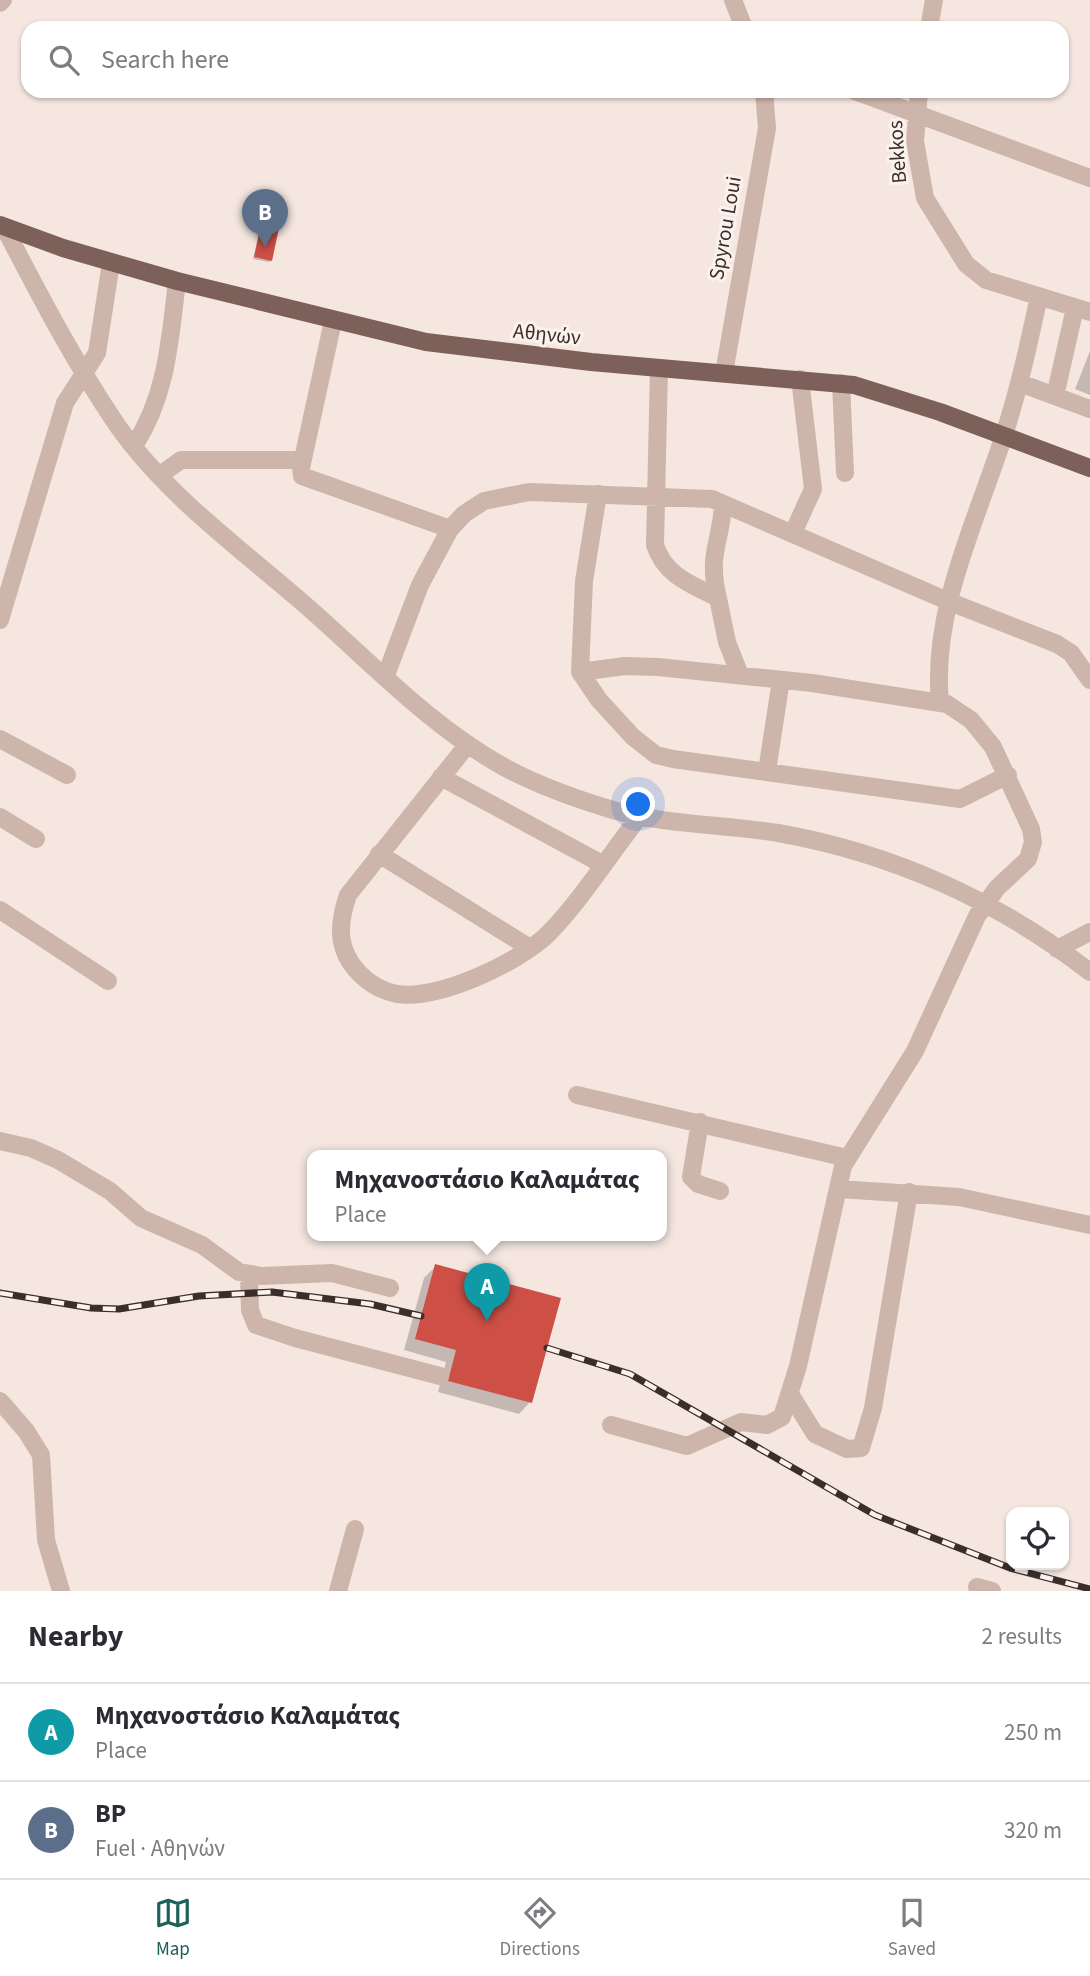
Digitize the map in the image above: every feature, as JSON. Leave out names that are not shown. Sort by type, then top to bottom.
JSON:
[{"type":"main road","name":"Αθηνών","points":[[2,226],[111,263],[333,321],[426,342],[659,368],[841,383],[884,393],[1090,468]]},
{"type":"street","points":[[733,0],[741,21]]},
{"type":"street","points":[[930,21],[934,0]]},
{"type":"street","name":"Spyrou Loui","points":[[724,373],[767,128],[765,98]]},
{"type":"street","points":[[874,98],[1090,178]]},
{"type":"street","name":"Bekkos","points":[[918,98],[916,153],[925,198],[936,220],[978,277],[1040,296]]},
{"type":"street","points":[[2,226],[85,373],[134,446],[160,475],[468,744],[539,784],[593,804],[640,816],[767,832],[841,846],[912,870],[984,905],[1090,972]]},
{"type":"street","points":[[0,620],[62,411],[99,343],[111,263]]},
{"type":"street","points":[[134,446],[147,426],[163,386],[177,281]]},
{"type":"street","points":[[940,702],[940,669],[950,602],[1020,383],[1040,296],[1083,310],[1055,396]]},
{"type":"street","points":[[333,321],[301,474],[307,479],[450,529]]},
{"type":"street","points":[[659,368],[654,536],[663,563],[688,584],[718,598]]},
{"type":"street","points":[[793,533],[813,488],[800,379]]},
{"type":"street","points":[[841,383],[845,473]]},
{"type":"street","points":[[1020,383],[1090,409]]},
{"type":"street","points":[[160,475],[181,460],[303,460]]},
{"type":"street","points":[[386,675],[420,585],[450,529],[475,506],[506,494],[598,494],[700,496],[723,504],[1066,649],[1090,680]]},
{"type":"street","points":[[598,494],[584,582],[580,672],[613,716],[656,755],[960,799],[1008,775]]},
{"type":"street","points":[[723,504],[722,525],[712,555],[727,642],[740,675]]},
{"type":"street","points":[[580,672],[633,666],[740,675],[940,702],[952,706],[971,720],[988,740],[1008,775],[1031,829],[1032,849],[1025,862],[1001,883],[984,905],[907,1065],[847,1158],[784,1414],[777,1421],[762,1425],[741,1422],[687,1446],[611,1424]]},
{"type":"street","points":[[767,771],[781,680]]},
{"type":"street","points":[[0,739],[67,775]]},
{"type":"street","points":[[468,744],[348,895],[339,920],[343,947],[354,968],[372,986],[397,994],[451,987],[530,948],[558,922],[640,816]]},
{"type":"street","points":[[441,777],[602,864]]},
{"type":"street","points":[[0,817],[36,839]]},
{"type":"street","points":[[379,854],[530,948]]},
{"type":"street","points":[[0,910],[108,981]]},
{"type":"street","points":[[1057,949],[1090,932]]},
{"type":"street","points":[[577,1095],[847,1158]]},
{"type":"street","points":[[700,1122],[691,1177],[698,1184],[720,1191]]},
{"type":"street","points":[[0,1141],[30,1148],[58,1160],[110,1191],[141,1218],[202,1245],[232,1267],[249,1275],[332,1273],[390,1288]]},
{"type":"street","points":[[839,1189],[909,1192],[985,1201],[1090,1224]]},
{"type":"street","points":[[790,1394],[815,1434],[847,1449],[861,1448],[873,1408],[909,1192]]},
{"type":"street","points":[[249,1275],[250,1310],[256,1325],[295,1338],[440,1376]]},
{"type":"street","points":[[0,1401],[26,1431],[41,1455],[46,1540],[61,1591]]},
{"type":"street","points":[[338,1591],[355,1529]]},
{"type":"building","points":[[261,224],[279,228],[272,261],[254,257]]},
{"type":"building","points":[[435,1264],[561,1298],[532,1403],[448,1381],[456,1350],[415,1339]]},
{"type":"railway","points":[[0,1293],[91,1308],[119,1309],[199,1296],[272,1292],[370,1304],[421,1316]]},
{"type":"railway","points":[[547,1348],[630,1374],[875,1515],[1010,1568],[1090,1589]]},
{"type":"place","name":"BP","points":[[265,247]]},
{"type":"place","name":"Μηχανοστάσιο Καλαμάτας","points":[[487,1321]]}]
